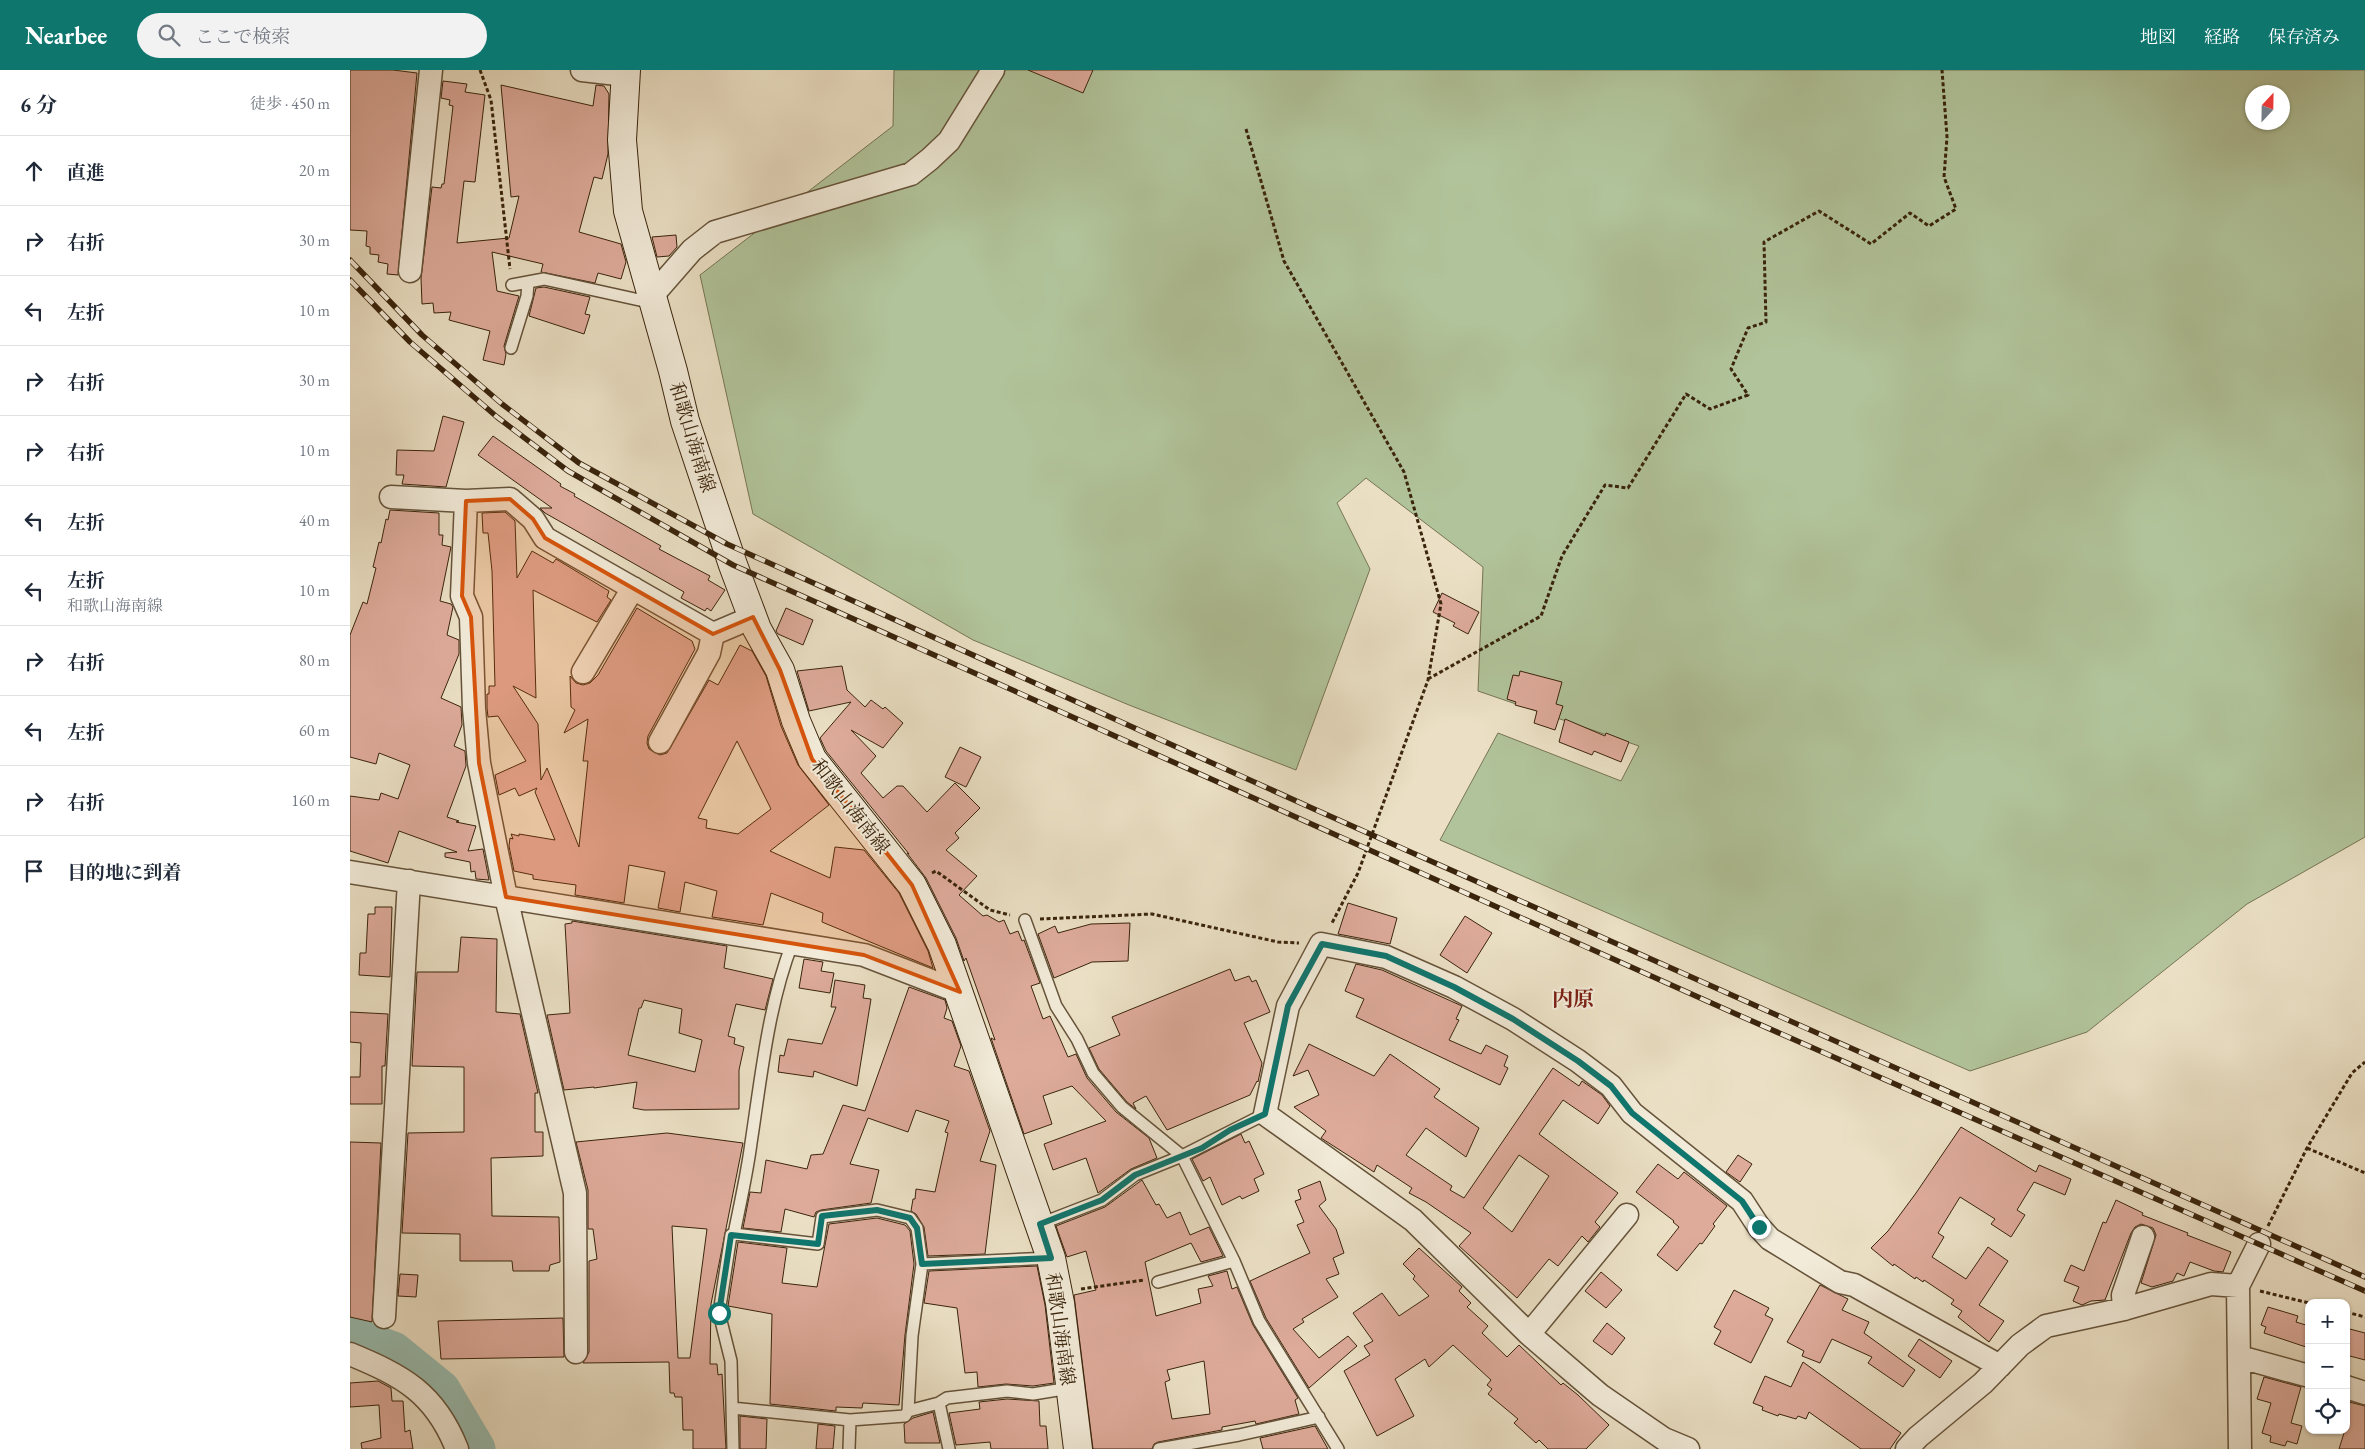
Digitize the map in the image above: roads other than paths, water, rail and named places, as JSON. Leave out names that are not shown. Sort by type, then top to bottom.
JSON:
[{"type":"main road","name":"和歌山海南線","points":[[626,72],[622,140],[628,210],[685,421],[752,617],[780,670],[796,721],[812,758],[912,885],[942,945],[960,992],[1051,1258],[1058,1292],[1078,1449]]},
{"type":"street","points":[[410,271],[431,70]]},
{"type":"street","points":[[582,70],[626,72]]},
{"type":"street","points":[[652,300],[692,250],[715,232],[911,174],[930,160],[948,141],[993,70]]},
{"type":"street","points":[[391,497],[466,501],[510,499],[533,519],[545,538],[713,634]]},
{"type":"street","points":[[466,501],[462,596],[471,617],[474,709],[479,763],[506,897],[574,1193],[576,1352]]},
{"type":"street","points":[[583,672],[633,588]]},
{"type":"street","points":[[713,634],[752,617]]},
{"type":"street","points":[[660,742],[709,653],[713,634]]},
{"type":"street","points":[[350,872],[864,955],[960,992]]},
{"type":"street","points":[[384,1317],[409,881]]},
{"type":"street","points":[[1688,1449],[1664,1439],[1600,1395],[1529,1334],[1413,1220],[1265,1114],[1288,1006],[1322,944],[1386,956],[1454,987],[1513,1019],[1578,1061],[1611,1086],[1632,1113],[1742,1201],[1759,1227],[1770,1239],[1840,1282],[1854,1285],[2000,1366]]},
{"type":"street","points":[[1529,1334],[1627,1216]]},
{"type":"street","points":[[2124,1309],[2123,1295],[2143,1237]]},
{"type":"street","points":[[2240,1449],[2238,1286],[2259,1244]]},
{"type":"street","points":[[1907,1449],[1918,1436],[1983,1383],[2020,1345],[2046,1326],[2124,1309],[2211,1284],[2238,1286]]},
{"type":"street","points":[[350,1354],[386,1369],[418,1388],[449,1428],[457,1449]]},
{"type":"street","points":[[2240,1357],[2305,1375]]},
{"type":"street","points":[[2350,1388],[2365,1393]]},
{"type":"lane","points":[[512,285],[544,279],[652,300]]},
{"type":"lane","points":[[511,348],[527,296],[528,282]]},
{"type":"lane","points":[[1024,920],[1056,1006],[1077,1038],[1093,1073],[1122,1107],[1182,1156],[1234,1261],[1259,1321],[1338,1449]]},
{"type":"lane","points":[[733,1449],[731,1361],[719,1313],[731,1235],[734,1234],[751,1146],[760,1078],[784,966],[792,944]]},
{"type":"lane","points":[[1040,1224],[1102,1200],[1135,1175],[1182,1156],[1265,1114]]},
{"type":"lane","points":[[732,1408],[850,1420],[906,1416],[908,1411],[912,1336],[922,1264],[917,1228],[910,1218],[877,1210],[822,1216],[818,1244],[734,1234]]},
{"type":"lane","points":[[922,1264],[1051,1258]]},
{"type":"lane","points":[[1158,1282],[1234,1261]]},
{"type":"lane","points":[[908,1411],[939,1403],[947,1398],[1007,1391],[1033,1394],[1070,1388]]},
{"type":"lane","points":[[939,1403],[949,1449]]},
{"type":"lane","points":[[1158,1449],[1239,1436],[1319,1417]]},
{"type":"lane","points":[[849,1449],[850,1420]]},
{"type":"waterway","points":[[350,1335],[393,1351],[441,1390],[476,1449]]},
{"type":"railway","points":[[350,260],[422,335],[502,404],[579,463],[727,544],[1314,809],[2365,1277]]},
{"type":"railway","points":[[350,280],[410,342],[497,417],[568,471],[733,565],[1736,1014],[2365,1291]]},
{"type":"district","name":"内原","points":[[1573,999]]}]
